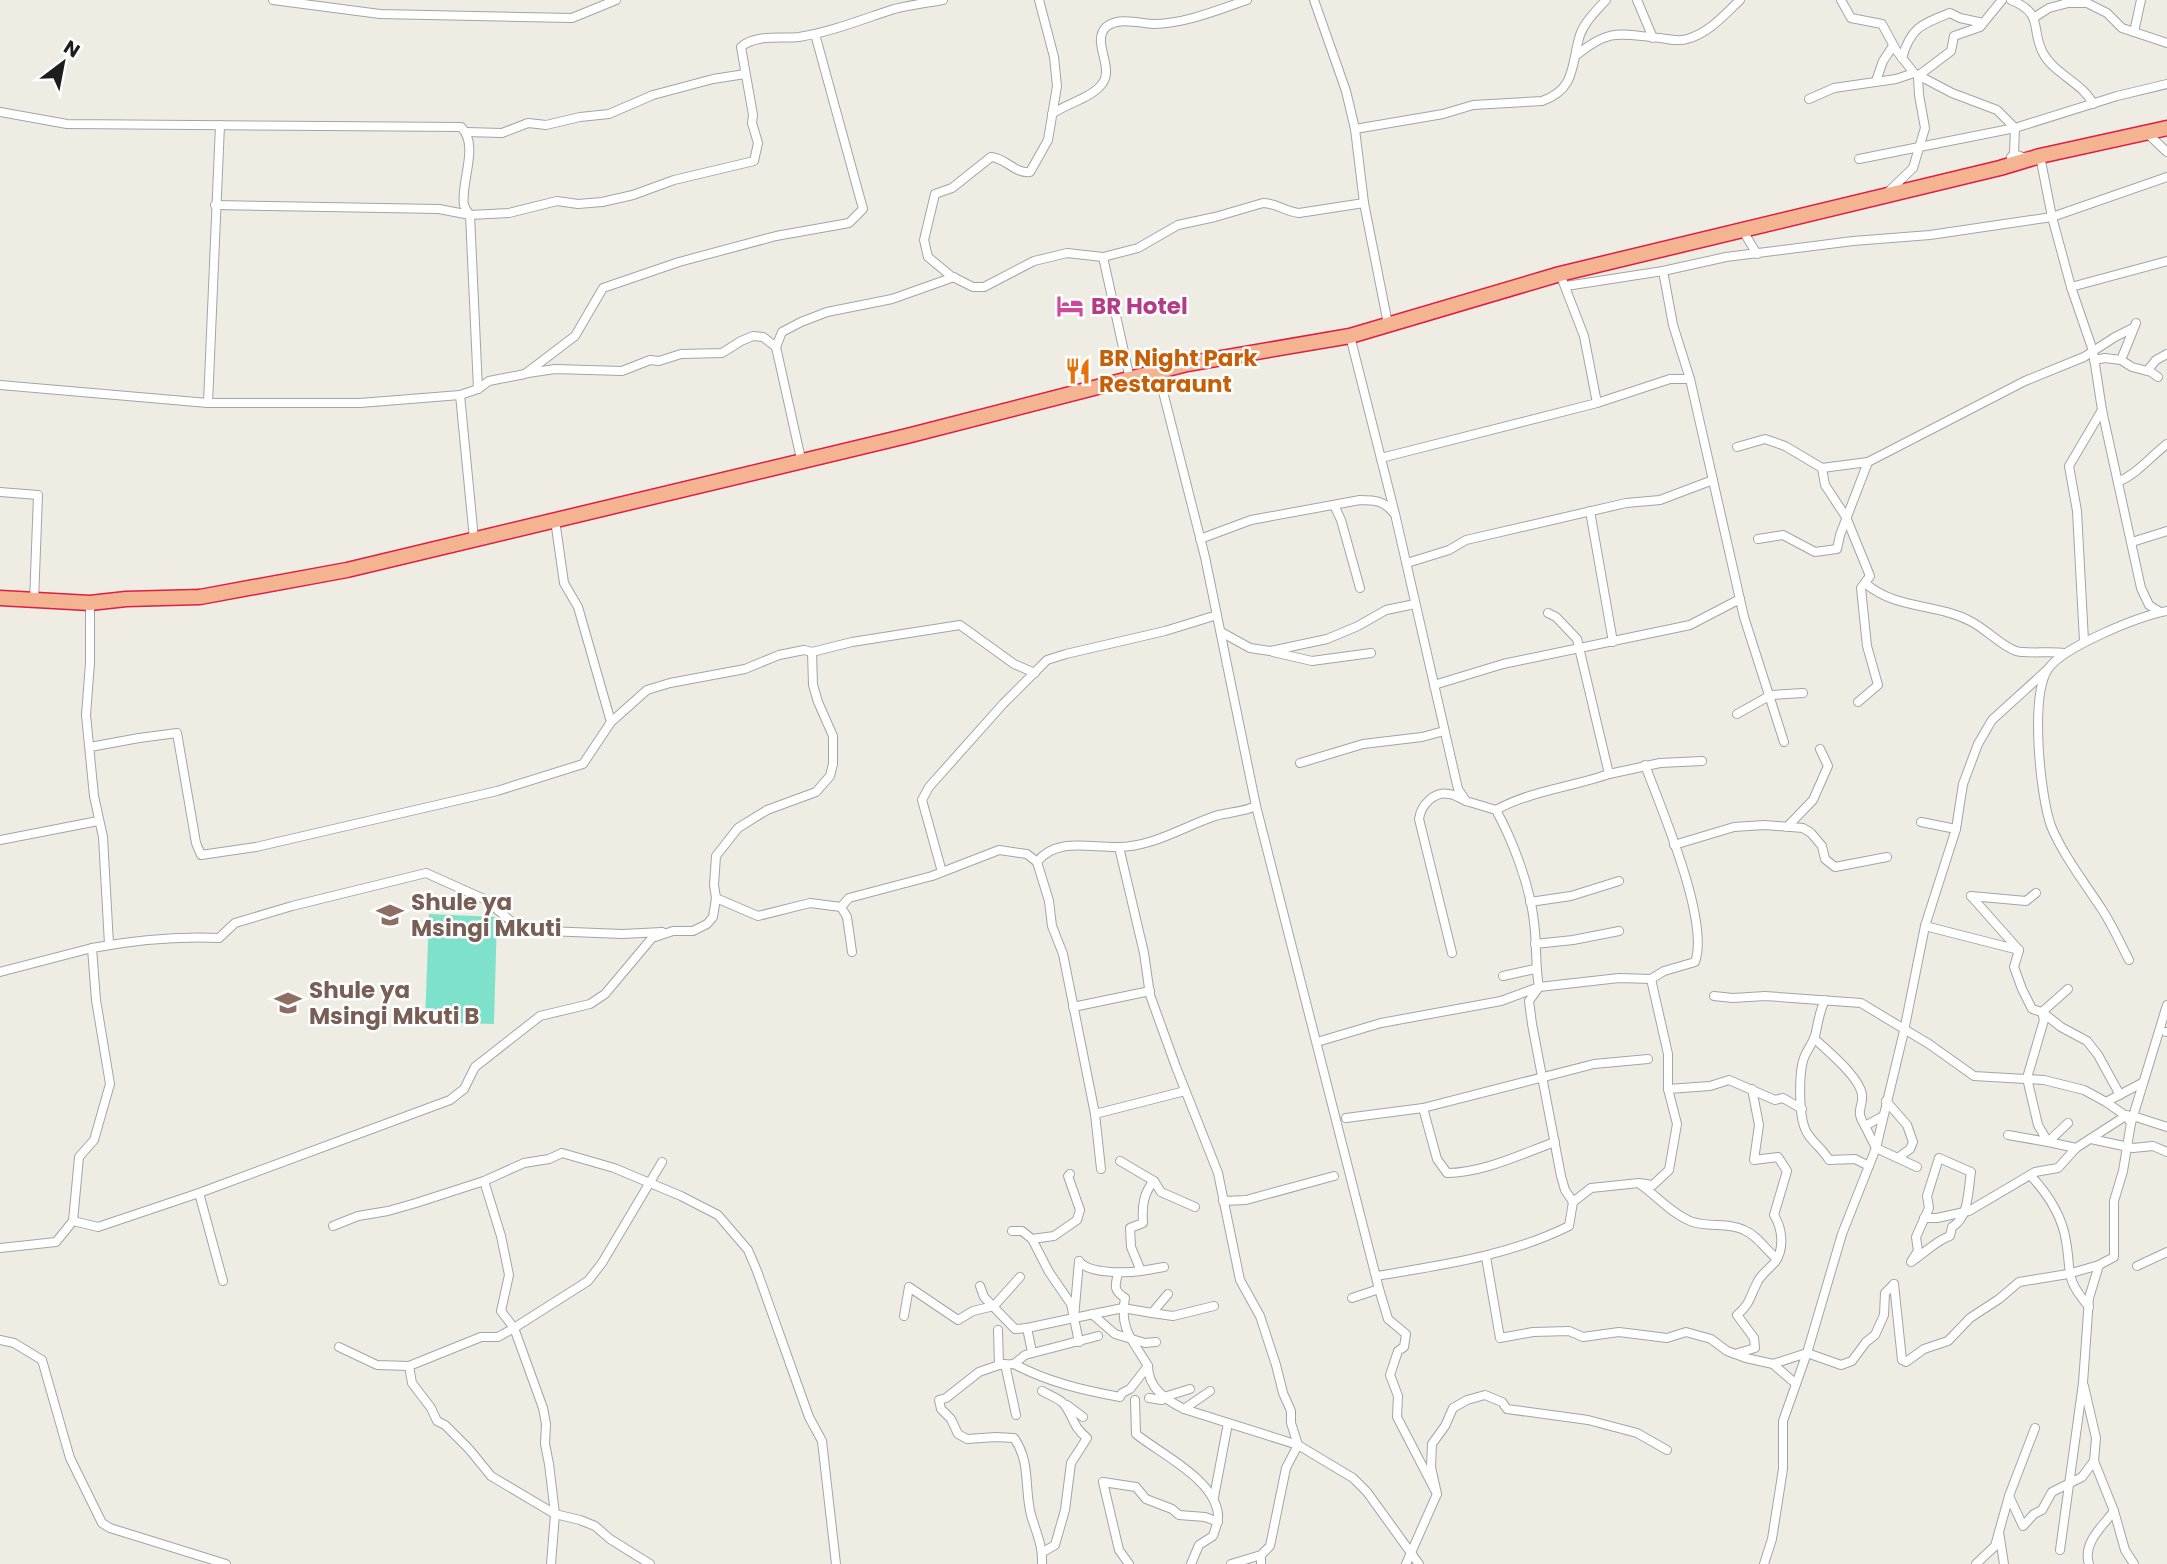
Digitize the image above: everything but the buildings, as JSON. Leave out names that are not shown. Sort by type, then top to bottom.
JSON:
[{"type":"highway","points":[[0,598],[34,602],[90,603],[200,597],[347,570],[801,459],[907,436],[1158,372],[1233,355],[1350,336],[1884,195],[2167,128]]},
{"type":"street","points":[[273,0],[380,14],[572,18],[616,0]]},
{"type":"street","points":[[215,205],[439,209],[470,215],[509,213],[557,201],[578,204],[602,202],[633,195],[674,180],[754,161],[758,143],[752,123],[741,47],[756,39],[784,39],[815,34],[899,8],[943,0]]},
{"type":"street","points":[[1039,0],[1054,57],[1058,86],[1048,141],[1030,172],[1023,173],[998,158],[991,157],[952,188],[935,194],[924,240],[928,257],[954,277],[973,287],[984,287],[1034,261],[1068,253],[1103,257],[1138,248],[1178,225],[1263,203],[1271,203],[1288,212],[1299,213],[1364,203]]},
{"type":"street","points":[[1052,114],[1061,107],[1080,100],[1103,84],[1107,74],[1101,40],[1103,30],[1111,24],[1155,24],[1180,20],[1247,0]]},
{"type":"street","points":[[1314,0],[1346,91],[1355,129],[1364,203],[1388,324]]},
{"type":"street","points":[[1355,129],[1443,114],[1473,105],[1542,101],[1553,97],[1567,82],[1578,54],[1580,34],[1586,23],[1606,0]]},
{"type":"street","points":[[1637,0],[1653,38]]},
{"type":"street","points":[[1578,54],[1594,41],[1622,33],[1681,41],[1708,29],[1740,0]]},
{"type":"street","points":[[1841,0],[1851,18],[1882,24],[1893,46],[1916,75],[1997,110],[2015,128],[2014,154],[2000,168]]},
{"type":"street","points":[[1809,99],[1834,88],[1916,75],[1951,51],[1954,36],[1980,27],[2002,0]]},
{"type":"street","points":[[2011,0],[2022,5],[2035,17],[2043,53],[2090,97],[2093,104]]},
{"type":"street","points":[[2134,32],[2141,0]]},
{"type":"street","points":[[2035,17],[2049,8],[2070,1],[2087,4],[2107,13],[2122,28],[2167,43]]},
{"type":"street","points":[[1902,58],[1907,41],[1919,26],[1950,13],[1983,23]]},
{"type":"street","points":[[525,374],[575,336],[603,288],[679,262],[776,236],[849,223],[863,209],[815,34]]},
{"type":"street","points":[[1876,81],[1885,56],[1893,46]]},
{"type":"street","points":[[466,132],[502,133],[528,123],[546,125],[609,114],[653,95],[713,79],[745,74]]},
{"type":"street","points":[[1884,195],[1913,168],[1925,128],[1916,75]]},
{"type":"street","points":[[1859,159],[2015,128],[2167,84]]},
{"type":"street","points":[[0,112],[67,124],[461,127],[466,132],[469,151],[464,205],[470,215],[478,389]]},
{"type":"street","points":[[208,403],[220,125]]},
{"type":"street","points":[[2147,133],[2167,152]]},
{"type":"street","points":[[2014,154],[2023,158],[2040,156],[2052,217],[2094,356],[2102,410],[2141,588],[2149,605],[2164,612]]},
{"type":"street","points":[[1597,403],[1584,336],[1563,280],[1663,271],[1726,257],[1853,241],[1930,235],[2052,217],[2167,177]]},
{"type":"street","points":[[1743,231],[1757,254]]},
{"type":"street","points":[[1103,257],[1130,379]]},
{"type":"street","points":[[2071,287],[2167,261]]},
{"type":"street","points":[[1663,271],[1673,326],[1690,379],[1740,599],[1784,742]]},
{"type":"street","points":[[801,459],[776,347],[782,332],[827,312],[904,295],[954,277]]},
{"type":"street","points":[[2094,356],[2115,337],[2135,326],[2122,359]]},
{"type":"street","points":[[0,385],[208,403],[360,403],[460,396],[489,381],[555,369],[622,371],[650,360],[659,361],[681,354],[722,353],[753,336],[763,337],[776,347]]},
{"type":"street","points":[[1350,336],[1407,563],[1458,789],[1466,801]]},
{"type":"street","points":[[2147,371],[2156,360],[2167,354]]},
{"type":"street","points":[[1737,447],[1765,439],[1785,446],[1822,468],[1868,463],[2025,381],[2084,357],[2122,359],[2132,367],[2158,377]]},
{"type":"street","points":[[1158,372],[1200,538],[1256,806],[1379,1289],[1388,1319],[1406,1334],[1404,1347],[1398,1351],[1390,1375],[1398,1396],[1397,1417],[1437,1494]]},
{"type":"street","points":[[1381,458],[1597,403],[1670,379],[1690,379]]},
{"type":"street","points":[[460,396],[474,539]]},
{"type":"street","points":[[2084,641],[2077,512],[2069,466],[2102,410]]},
{"type":"street","points":[[2118,482],[2132,476],[2144,461],[2167,444]]},
{"type":"street","points":[[1758,539],[1783,535],[1815,552],[1837,548],[1846,517],[1868,463]]},
{"type":"street","points":[[1822,468],[1825,485],[1846,517],[1870,576],[1861,588],[1867,646],[1878,685],[1858,702]]},
{"type":"street","points":[[1407,563],[1449,550],[1466,540],[1626,503],[1660,500],[1713,480]]},
{"type":"street","points":[[0,492],[38,495],[34,602]]},
{"type":"street","points":[[1200,538],[1251,520],[1374,500],[1385,503],[1395,514]]},
{"type":"street","points":[[1334,505],[1341,520],[1360,588]]},
{"type":"street","points":[[1590,511],[1613,642]]},
{"type":"street","points":[[555,520],[564,583],[578,607],[611,722]]},
{"type":"street","points":[[2132,542],[2167,531]]},
{"type":"street","points":[[1865,583],[1879,595],[1928,609],[1948,611],[1972,621],[2016,651],[2064,653]]},
{"type":"street","points":[[1434,685],[1503,664],[1690,625],[1740,599]]},
{"type":"street","points":[[90,603],[90,663],[86,715],[98,821],[103,837],[110,944]]},
{"type":"street","points":[[1270,651],[1327,639],[1386,610],[1415,604]]},
{"type":"street","points":[[1764,1564],[1772,1539],[1783,1469],[1783,1425],[1842,1234],[1877,1148],[1886,1101],[1905,1031],[1925,926],[1956,829],[1964,783],[1984,732],[2000,711],[2064,653],[2084,641],[2164,612]]},
{"type":"street","points":[[1548,613],[1556,617],[1577,639],[1609,774]]},
{"type":"street","points":[[942,872],[922,800],[947,766],[1047,660],[1165,631],[1217,615]]},
{"type":"street","points":[[90,747],[177,733],[196,843],[201,855],[256,847],[497,791],[583,764],[611,722],[647,690],[746,669],[779,655],[804,650],[812,652],[852,642],[960,625],[1014,664],[1035,673]]},
{"type":"street","points":[[1221,632],[1250,648],[1312,661],[1371,653]]},
{"type":"street","points":[[0,972],[110,944],[185,936],[219,938],[234,923],[426,873],[484,899],[522,930],[622,934],[693,931],[707,924],[713,917],[716,856],[738,828],[766,810],[816,792],[830,776],[834,764],[833,736],[813,685],[812,652]]},
{"type":"street","points":[[2047,670],[2039,703],[2037,727],[2041,777],[2051,825],[2129,960]]},
{"type":"street","points":[[1737,714],[1770,695],[1803,693]]},
{"type":"street","points":[[1300,763],[1363,744],[1422,737],[1444,731]]},
{"type":"street","points":[[1787,827],[1813,800],[1828,766],[1820,749]]},
{"type":"street","points":[[1452,953],[1419,818],[1420,810],[1434,796],[1448,793],[1496,810],[1513,801],[1645,765],[1702,761]]},
{"type":"street","points":[[1317,1042],[1381,1023],[1501,1001],[1539,987],[1619,978],[1651,979],[1664,971],[1695,962],[1698,954],[1692,905],[1645,765]]},
{"type":"street","points":[[1037,862],[1052,848],[1136,846],[1215,816],[1256,806]]},
{"type":"street","points":[[1496,810],[1508,832],[1530,902],[1539,987],[1530,1000],[1564,1190],[1573,1202]]},
{"type":"street","points":[[1799,814],[1803,828]]},
{"type":"street","points":[[0,840],[98,821]]},
{"type":"street","points":[[1921,822],[1956,829]]},
{"type":"street","points":[[1674,845],[1734,827],[1787,827],[1803,828],[1811,832],[1822,846],[1825,859],[1835,867],[1887,857]]},
{"type":"street","points":[[1119,847],[1144,953],[1150,991],[1202,1137],[1212,1155],[1240,1280],[1260,1316],[1291,1411],[1291,1423],[1298,1445],[1286,1468],[1270,1546],[1261,1560],[1231,1564]]},
{"type":"street","points":[[841,907],[849,898],[942,872],[999,850],[1027,854],[1037,862],[1049,901],[1052,926],[1063,954],[1095,1114],[1101,1169]]},
{"type":"street","points":[[1530,902],[1572,896],[1619,881]]},
{"type":"street","points":[[2019,950],[1971,896],[2026,901],[2036,893]]},
{"type":"street","points":[[716,898],[758,916],[810,903],[841,907],[847,916],[852,951]]},
{"type":"street","points":[[1925,926],[2019,950]]},
{"type":"street","points":[[73,1221],[98,1227],[199,1193],[450,1100],[464,1089],[475,1067],[540,1016],[590,1004],[605,994],[653,938],[673,931]]},
{"type":"street","points":[[1535,944],[1619,931]]},
{"type":"street","points":[[0,1248],[56,1242],[73,1221],[79,1157],[94,1140],[110,1084],[96,1000],[92,948]]},
{"type":"street","points":[[2019,950],[2014,967],[2032,1009],[2042,1012],[2061,1027],[2087,1041],[2120,1095]]},
{"type":"street","points":[[1503,976],[1535,969]]},
{"type":"street","points":[[1377,1276],[1486,1257],[1549,1236],[1569,1226],[1573,1202],[1591,1188],[1639,1183],[1653,1185],[1669,1170],[1677,1124],[1668,1090],[1668,1054],[1651,979]]},
{"type":"street","points":[[2042,1012],[2068,989]]},
{"type":"street","points":[[1073,1007],[1150,991]]},
{"type":"street","points":[[1714,996],[1864,1004],[1929,1044],[1974,1076],[2044,1080],[2084,1090],[2131,1116],[2167,1128]]},
{"type":"street","points":[[1825,1000],[1819,1013],[1814,1038],[1803,1061],[1801,1094],[1804,1126],[1816,1146],[1824,1151],[1829,1160],[1855,1158],[1869,1166]]},
{"type":"street","points":[[1773,1364],[1807,1353],[1835,1364],[1853,1361],[1877,1332],[1884,1315],[1885,1293],[1892,1284],[1895,1286],[1902,1360],[1906,1362],[1924,1349],[1948,1341],[1970,1318],[2017,1283],[2099,1265],[2114,1257],[2113,1207],[2123,1171],[2131,1116],[2167,1006]]},
{"type":"street","points":[[2042,1012],[2043,1020],[2027,1078],[2038,1125],[2048,1142]]},
{"type":"street","points":[[1814,1038],[1852,1075],[1862,1094],[1858,1114],[1877,1148],[1917,1167]]},
{"type":"street","points":[[1346,1118],[1423,1108],[1594,1064],[1648,1059]]},
{"type":"street","points":[[1668,1090],[1710,1086],[1730,1080],[1775,1100],[1783,1098],[1802,1109]]},
{"type":"street","points":[[2106,1102],[2142,1083]]},
{"type":"street","points":[[1735,1353],[1755,1348],[1754,1338],[1737,1315],[1749,1305],[1757,1280],[1777,1259],[1780,1251],[1781,1226],[1774,1215],[1787,1171],[1777,1157],[1754,1160],[1759,1125],[1752,1089]]},
{"type":"street","points":[[1095,1114],[1185,1091]]},
{"type":"street","points":[[1886,1101],[1907,1125],[1913,1142],[1910,1149],[1899,1157]]},
{"type":"street","points":[[1423,1108],[1437,1159],[1447,1173],[1497,1163],[1555,1142]]},
{"type":"street","points":[[1865,1126],[1883,1116]]},
{"type":"street","points":[[1924,1219],[1964,1212],[2040,1170],[2058,1168],[2076,1148],[2131,1116]]},
{"type":"street","points":[[2048,1142],[2068,1123]]},
{"type":"street","points":[[2008,1135],[2076,1148]]},
{"type":"street","points":[[2091,1139],[2136,1148],[2153,1146],[2167,1152]]},
{"type":"street","points":[[333,1226],[358,1216],[388,1211],[484,1181],[524,1163],[549,1159],[562,1153],[614,1168],[718,1215],[748,1250],[781,1333],[809,1417],[822,1441],[836,1564]]},
{"type":"street","points":[[1939,1158],[1971,1172],[1960,1223],[1952,1227],[1950,1236],[1938,1240],[1911,1262],[1918,1251],[1916,1237],[1924,1219],[1929,1208],[1927,1196],[1939,1158]]},
{"type":"street","points":[[1120,1161],[1154,1181],[1161,1192],[1195,1208]]},
{"type":"street","points":[[340,1348],[377,1365],[409,1366],[481,1338],[498,1337],[514,1328],[588,1281],[602,1263],[662,1162]]},
{"type":"street","points":[[1032,1239],[1054,1236],[1077,1220],[1080,1210],[1068,1176],[1070,1174]]},
{"type":"street","points":[[2030,1175],[2048,1194],[2057,1214],[2066,1240],[2068,1273],[2074,1289],[2089,1307]]},
{"type":"street","points":[[1223,1201],[1246,1200],[1334,1176]]},
{"type":"street","points":[[484,1181],[501,1236],[509,1275],[501,1311],[514,1328],[543,1408],[555,1514],[551,1564]]},
{"type":"street","points":[[1141,1271],[1130,1247],[1130,1228],[1143,1223],[1142,1211],[1147,1189],[1154,1181]]},
{"type":"street","points":[[1639,1183],[1671,1210],[1689,1220],[1702,1225],[1742,1228],[1757,1237],[1777,1259]]},
{"type":"street","points":[[199,1193],[223,1281]]},
{"type":"street","points":[[1012,1231],[1022,1231],[1032,1239],[1070,1304],[1079,1342]]},
{"type":"street","points":[[2137,1266],[2167,1252]]},
{"type":"street","points":[[1486,1257],[1500,1338],[1533,1332],[1569,1332],[1583,1337],[1619,1332],[1667,1338],[1686,1332],[1712,1339],[1735,1353],[1773,1364],[1796,1384]]},
{"type":"street","points":[[1074,1318],[1078,1260],[1082,1266],[1118,1273],[1164,1267]]},
{"type":"street","points":[[2060,1550],[2083,1383],[2091,1286],[2099,1265]]},
{"type":"street","points":[[1118,1273],[1114,1286],[1116,1293],[1125,1298],[1123,1308],[1127,1336],[1148,1366],[1148,1375],[1153,1385],[1164,1397],[1184,1409],[1298,1445],[1359,1483],[1419,1564]]},
{"type":"street","points":[[904,1316],[909,1287],[958,1320],[973,1311],[994,1306],[1020,1277]]},
{"type":"street","points":[[979,1286],[984,1297],[1014,1329],[1123,1308],[1173,1316],[1214,1306]]},
{"type":"street","points":[[1352,1298],[1379,1289]]},
{"type":"street","points":[[1152,1313],[1168,1294]]},
{"type":"street","points":[[1092,1314],[1115,1334],[1145,1343],[1156,1342]]},
{"type":"street","points":[[1027,1328],[1032,1352]]},
{"type":"street","points":[[998,1330],[1016,1415]]},
{"type":"street","points":[[1042,1564],[1042,1552],[1031,1513],[1026,1465],[1020,1447],[1014,1438],[967,1439],[958,1434],[951,1419],[941,1409],[939,1400],[946,1398],[979,1372],[1006,1364],[1025,1354],[1098,1336]]},
{"type":"street","points":[[0,1340],[14,1343],[42,1360],[70,1458],[102,1523],[123,1533],[226,1564]]},
{"type":"street","points":[[1006,1364],[1073,1389],[1120,1397],[1148,1366]]},
{"type":"street","points":[[409,1366],[412,1383],[431,1408],[437,1421],[445,1425],[469,1449],[491,1476],[555,1514],[595,1527],[650,1564]]},
{"type":"street","points":[[2083,1383],[2096,1438],[2094,1461],[2114,1511],[2125,1550],[2134,1564]]},
{"type":"street","points":[[1149,1398],[1162,1400],[1190,1389]]},
{"type":"street","points":[[1042,1391],[1062,1401],[1083,1417]]},
{"type":"street","points":[[1184,1409],[1210,1391]]},
{"type":"street","points":[[1406,1564],[1437,1494],[1431,1467],[1432,1444],[1445,1426],[1453,1408],[1467,1400],[1485,1395],[1502,1402],[1507,1409],[1588,1420],[1637,1433],[1667,1450]]},
{"type":"street","points":[[1135,1400],[1136,1434],[1204,1484],[1214,1497],[1218,1522],[1213,1536],[1199,1545],[1191,1564]]},
{"type":"street","points":[[1042,1552],[1055,1545],[1065,1510],[1071,1463],[1087,1438],[1073,1425],[1062,1401]]},
{"type":"street","points":[[1214,1497],[1228,1423]]},
{"type":"street","points":[[1976,1564],[1994,1546],[2009,1496],[2035,1428]]},
{"type":"street","points":[[2009,1496],[2023,1526],[2042,1510],[2052,1492],[2085,1475],[2094,1461]]},
{"type":"street","points":[[1129,1564],[1119,1550],[1103,1482],[1136,1487],[1146,1499],[1172,1509],[1179,1515],[1205,1517],[1218,1522]]},
{"type":"street","points":[[2089,1564],[2087,1559],[2091,1540],[2114,1511]]},
{"type":"street","points":[[1998,1529],[2004,1564]]},
{"type":"green space","points":[[429,914],[497,917],[494,1024],[425,1022]]},
{"type":"place","name":"BR Hotel","points":[[1070,306]]},
{"type":"place","name":"BR Night Park Restaraunt","points":[[1078,371]]},
{"type":"place","name":"Shule ya Msingi Mkuti","points":[[390,915]]},
{"type":"place","name":"Shule ya Msingi Mkuti B","points":[[288,1003]]}]
